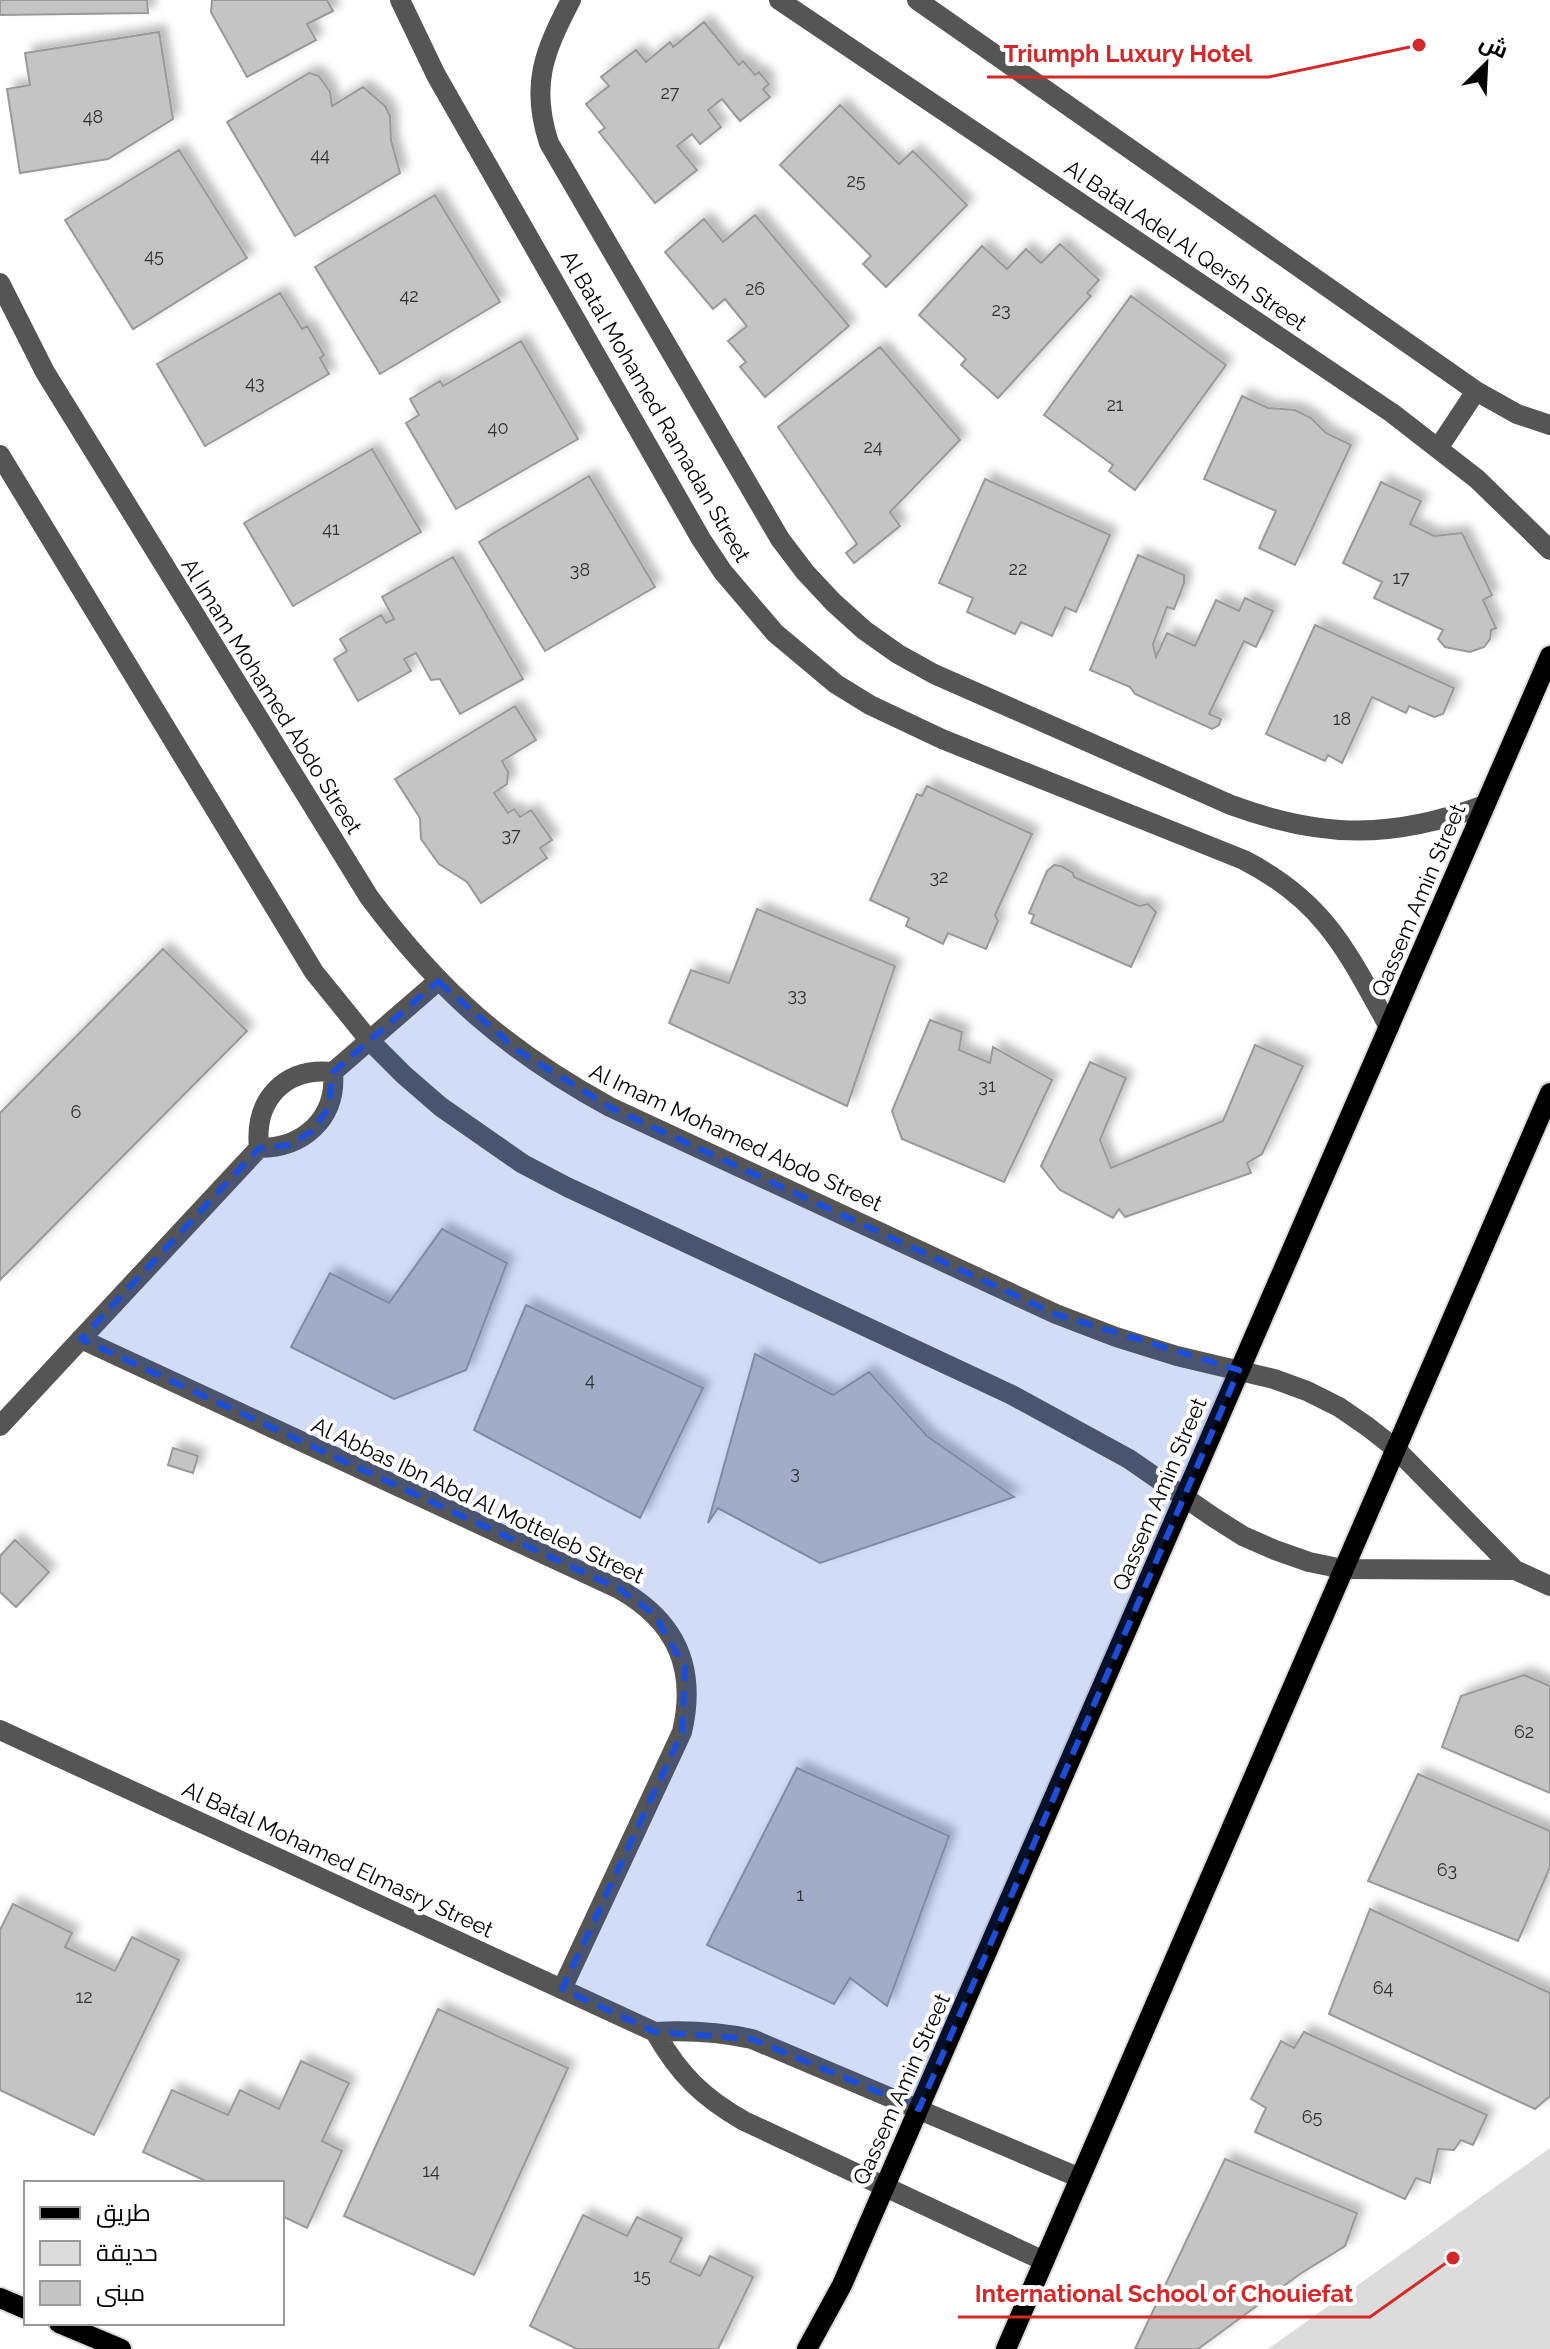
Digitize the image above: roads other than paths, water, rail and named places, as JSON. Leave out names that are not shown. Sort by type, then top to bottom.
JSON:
[{"type":"main road","name":"Qassem Amin Street","points":[[807,2349],[842,2285],[1550,656]]},
{"type":"main road","points":[[1006,2349],[1550,1093]]},
{"type":"main road","points":[[0,2298],[24,2308]]},
{"type":"main road","points":[[64,2325],[121,2349]]},
{"type":"street","name":"Al Batal Mohamed Ramadan Street","points":[[400,0],[436,75],[701,539],[731,583],[775,633],[836,684],[905,723],[1244,860],[1274,875],[1324,919],[1344,946],[1389,1027]]},
{"type":"street","name":"Al Batal Mohamed Ramadan Street","points":[[571,0],[546,51],[540,74],[541,109],[549,143],[780,539],[815,582],[864,630],[934,674],[1217,799],[1267,818],[1303,827],[1377,831],[1414,827],[1485,805]]},
{"type":"street","name":"Al Batal Adel Al Qersh Street","points":[[779,0],[1439,447],[1495,495],[1550,550]]},
{"type":"street","name":"Al Batal Adel Al Qersh Street","points":[[917,0],[1476,391],[1517,414],[1550,425]]},
{"type":"street","name":"Al Imam Mohamed Abdo Street","points":[[0,283],[45,372],[347,863],[401,940],[476,1018],[563,1081],[610,1107],[1056,1314],[1177,1356],[1239,1370],[1307,1391],[1359,1420],[1396,1449],[1515,1570]]},
{"type":"street","points":[[1439,447],[1476,391]]},
{"type":"street","points":[[0,455],[289,935],[340,1007],[369,1040],[441,1107],[523,1164],[567,1187],[1024,1401],[1129,1459],[1213,1517],[1265,1546],[1309,1562],[1343,1569],[1515,1570],[1550,1586]]},
{"type":"street","points":[[259,1148],[261,1112],[283,1083],[307,1072],[333,1072],[438,981]]},
{"type":"street","points":[[0,1426],[259,1148],[288,1145],[312,1131],[322,1119],[332,1096],[333,1072]]},
{"type":"street","name":"Al Abbas Ibn Abd Al Motteleb Street","points":[[81,1339],[619,1589],[645,1606],[667,1630],[685,1668],[687,1701],[682,1732],[562,1989]]},
{"type":"street","name":"Al Batal Mohamed Elmasry Street","points":[[0,1730],[655,2032],[720,2032],[752,2039],[1080,2178]]},
{"type":"street","points":[[655,2032],[683,2075],[722,2109],[1044,2261]]},
{"type":"place","name":"Triumph Luxury Hotel","points":[[1419,45]]},
{"type":"place","name":"International School of Chouiefat","points":[[1453,2258]]}]
